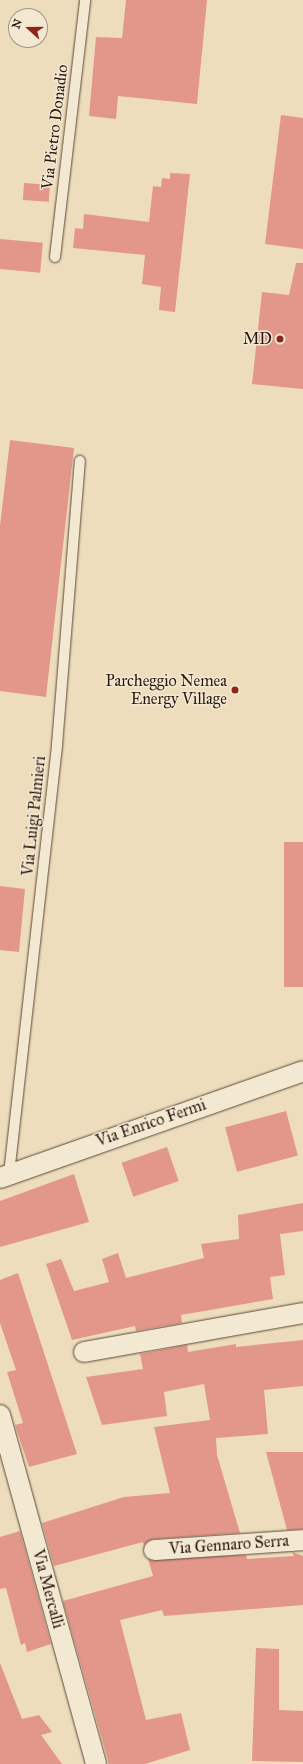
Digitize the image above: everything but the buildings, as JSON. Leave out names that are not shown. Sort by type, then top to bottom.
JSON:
[{"type":"street","name":"Via Enrico Fermi","points":[[5,1176],[303,1071]]},
{"type":"street","points":[[84,1352],[303,1314]]},
{"type":"street","name":"Via Mercalli","points":[[0,1415],[96,1764]]},
{"type":"street","name":"Via Gennaro Serra","points":[[154,1550],[303,1540]]},
{"type":"lane","name":"Via Pietro Donadio","points":[[55,257],[85,0]]},
{"type":"lane","name":"Via Luigi Palmieri","points":[[5,1176],[57,745],[80,461]]},
{"type":"place","name":"MD","points":[[280,339]]},
{"type":"place","name":"Parcheggio Nemea Energy Village","points":[[235,690]]}]
